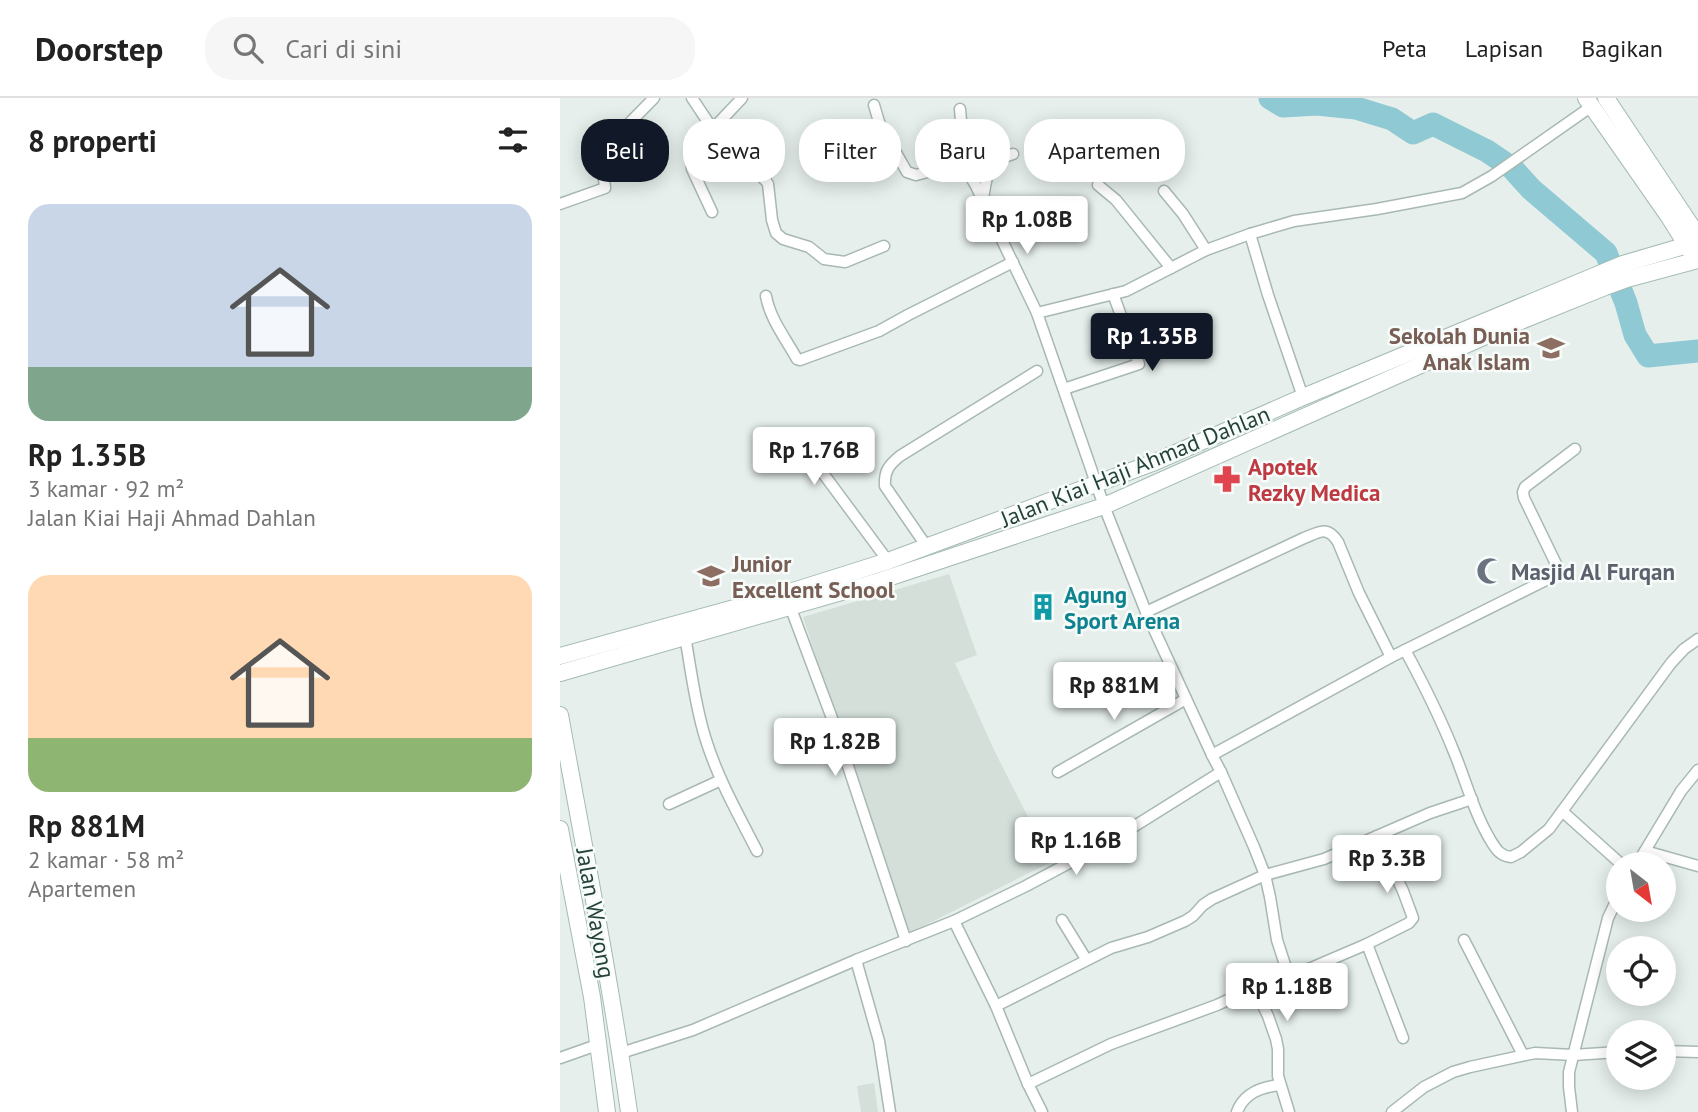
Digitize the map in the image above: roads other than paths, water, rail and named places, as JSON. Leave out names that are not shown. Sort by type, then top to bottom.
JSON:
[{"type":"main road","points":[[1601,100],[1683,215],[1694,241],[1697,261]]},
{"type":"main road","points":[[1601,100],[1669,217],[1694,241]]},
{"type":"main road","name":"Jalan Kiai Haji Ahmad Dahlan","points":[[561,665],[888,561],[1097,484],[1155,462],[1303,397],[1625,272],[1694,241]]},
{"type":"main road","name":"Jalan Kiai Haji Ahmad Dahlan","points":[[1625,272],[1697,261]]},
{"type":"main road","name":"Jalan Kiai Haji Ahmad Dahlan","points":[[561,665],[685,636],[876,582],[1104,506],[1602,280]]},
{"type":"main road","name":"Jalan Wayong","points":[[560,715],[621,1053],[629,1112]]},
{"type":"main road","name":"Jalan Wayong","points":[[560,829],[592,997],[607,1112]]},
{"type":"street","points":[[560,204],[605,188],[601,152],[654,98]]},
{"type":"street","points":[[692,98],[706,119]]},
{"type":"street","points":[[721,119],[742,98]]},
{"type":"street","points":[[1037,313],[1126,291],[1206,250],[1294,221],[1388,207],[1462,192],[1492,176],[1601,100]]},
{"type":"street","points":[[874,105],[880,125],[907,172],[915,175]]},
{"type":"street","points":[[960,109],[961,119]]},
{"type":"street","points":[[983,201],[988,171],[1001,157],[1013,154]]},
{"type":"street","points":[[698,182],[712,212]]},
{"type":"street","points":[[766,182],[772,220],[776,233],[783,239],[809,247],[824,259],[845,262],[884,246]]},
{"type":"street","points":[[973,182],[1037,313],[1104,506],[1146,612],[1221,772],[1265,875],[1277,940],[1288,974]]},
{"type":"street","points":[[1098,185],[1116,200],[1171,268]]},
{"type":"street","points":[[1164,191],[1183,214],[1206,250]]},
{"type":"street","points":[[1250,234],[1303,397]]},
{"type":"street","points":[[766,296],[774,319],[800,360],[879,331],[1013,262]]},
{"type":"street","points":[[1064,389],[1139,363],[1113,294]]},
{"type":"street","points":[[927,547],[885,486],[886,470],[900,456],[1038,371]]},
{"type":"street","points":[[1212,755],[1391,657],[1538,584],[1559,570],[1523,492],[1525,487],[1575,449]]},
{"type":"street","points":[[811,457],[888,561]]},
{"type":"street","points":[[1146,612],[1304,538],[1327,531],[1338,542],[1359,593],[1391,657]]},
{"type":"street","points":[[790,606],[833,721],[906,941]]},
{"type":"street","points":[[685,636],[705,738],[721,779],[757,850]]},
{"type":"street","points":[[1405,650],[1454,751],[1490,839],[1497,850],[1504,856],[1511,857],[1531,845],[1549,829],[1671,663],[1698,639]]},
{"type":"street","points":[[1058,772],[1186,699]]},
{"type":"street","points":[[1698,770],[1681,791],[1645,851],[1698,866]]},
{"type":"street","points":[[621,1053],[693,1030],[954,921],[1114,839],[1221,772]]},
{"type":"street","points":[[669,804],[721,779]]},
{"type":"street","points":[[996,1006],[1111,947],[1148,937],[1185,921],[1212,899],[1265,875],[1324,859],[1430,813],[1472,799]]},
{"type":"street","points":[[1562,811],[1607,852]]},
{"type":"street","points":[[1028,1084],[1111,1044],[1217,1005],[1288,974],[1311,968],[1409,923],[1413,918],[1377,836]]},
{"type":"street","points":[[1062,920],[1086,959]]},
{"type":"street","points":[[954,921],[996,1006],[1042,1112]]},
{"type":"street","points":[[1572,1112],[1569,1072],[1607,922]]},
{"type":"street","points":[[1464,940],[1523,1055]]},
{"type":"street","points":[[1367,944],[1403,1038]]},
{"type":"street","points":[[856,960],[879,1041],[890,1112]]},
{"type":"street","points":[[1254,987],[1276,1039],[1278,1076],[1289,1112]]},
{"type":"street","points":[[560,1058],[597,1045]]},
{"type":"street","points":[[1676,1051],[1698,1052]]},
{"type":"street","points":[[1392,1112],[1424,1087],[1453,1072],[1470,1067],[1523,1055],[1606,1053]]},
{"type":"street","points":[[1237,1112],[1242,1101],[1254,1091],[1280,1085]]},
{"type":"waterway","points":[[1270,98],[1283,106],[1317,104],[1356,108],[1392,119],[1413,133],[1433,124],[1487,151],[1512,168],[1531,189],[1606,253],[1626,303],[1635,335],[1648,356],[1698,351]]},
{"type":"place","name":"Sekolah Dunia Anak Islam","points":[[1551,348]]},
{"type":"place","name":"Apotek Rezky Medica","points":[[1227,479]]},
{"type":"place","name":"Masjid Al Furqan","points":[[1490,571]]},
{"type":"place","name":"Junior Excellent School","points":[[711,576]]},
{"type":"place","name":"Agung Sport Arena","points":[[1043,607]]}]
